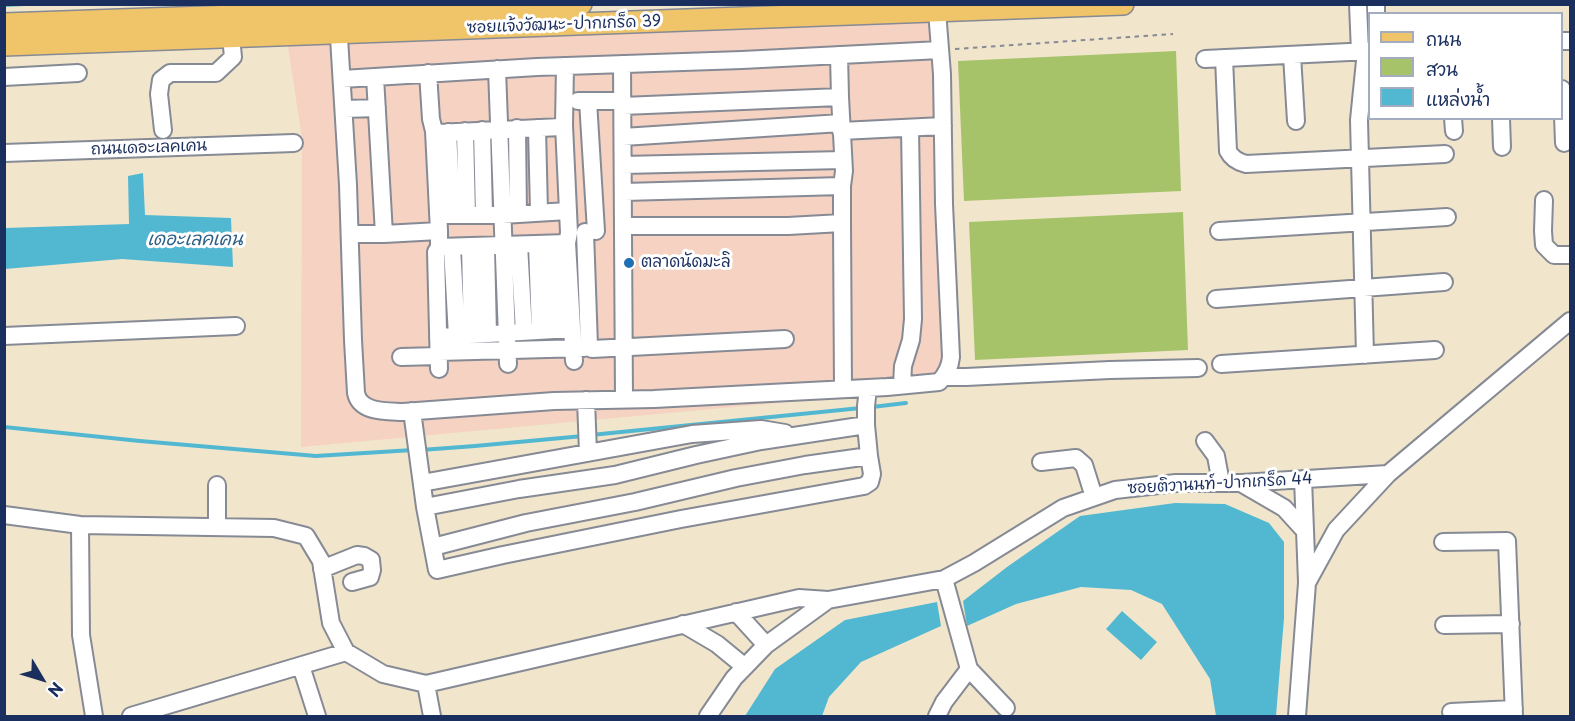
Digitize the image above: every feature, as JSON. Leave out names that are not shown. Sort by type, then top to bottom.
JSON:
[{"type":"main road","name":"ซอยแจ้งวัฒนะ-ปากเกร็ด 39","points":[[4,45],[231,37],[338,23],[581,4]]},
{"type":"main road","name":"ซอยแจ้งวัฒนะ-ปากเกร็ด 39","points":[[4,24],[338,23],[937,11],[1124,4]]},
{"type":"street","points":[[1358,4],[1365,51],[1359,120],[1365,355]]},
{"type":"street","points":[[338,23],[350,234],[352,340],[357,400],[363,405],[380,411],[412,411],[554,401],[868,388],[939,382],[949,369],[951,357],[937,11]]},
{"type":"street","points":[[162,130],[159,94],[161,80],[170,73],[216,73],[233,57],[231,37]]},
{"type":"street","points":[[342,79],[497,69],[940,50]]},
{"type":"street","points":[[1204,59],[1365,51]]},
{"type":"street","points":[[839,55],[844,171],[842,186],[843,389]]},
{"type":"street","points":[[1292,55],[1296,121]]},
{"type":"street","points":[[1224,58],[1228,151],[1230,156],[1238,162],[1246,164],[1445,154]]},
{"type":"street","points":[[622,64],[624,399]]},
{"type":"street","points":[[548,331],[570,276],[564,125],[565,66]]},
{"type":"street","points":[[497,69],[509,129],[512,245],[507,333],[508,358]]},
{"type":"street","points":[[4,77],[78,73]]},
{"type":"street","points":[[428,74],[431,119],[457,131],[561,127],[564,125]]},
{"type":"street","points":[[375,76],[384,234]]},
{"type":"street","points":[[566,102],[622,103],[840,96]]},
{"type":"street","points":[[548,331],[568,238],[588,101]]},
{"type":"street","points":[[344,109],[377,108]]},
{"type":"street","points":[[1563,116],[1564,143]]},
{"type":"street","points":[[1501,120],[1502,147]]},
{"type":"street","points":[[623,137],[841,127],[943,126]]},
{"type":"street","points":[[537,128],[540,212]]},
{"type":"street","points":[[902,385],[903,366],[911,340],[913,320],[910,128]]},
{"type":"street","points":[[457,131],[484,215]]},
{"type":"street","points":[[457,131],[448,228],[473,335]]},
{"type":"street","points":[[439,353],[436,252],[448,228],[457,131]]},
{"type":"street","name":"ถนนเดอะเลคเคน","points":[[4,153],[294,143]]},
{"type":"street","points":[[623,165],[843,160]]},
{"type":"street","points":[[624,192],[842,186]]},
{"type":"street","points":[[1544,200],[1544,245],[1554,255],[1570,255]]},
{"type":"street","points":[[350,234],[384,234],[448,228],[484,215],[568,211]]},
{"type":"street","points":[[1219,231],[1447,217]]},
{"type":"street","points":[[448,228],[478,246],[512,245],[623,228],[842,223]]},
{"type":"street","points":[[568,238],[589,346],[580,352]]},
{"type":"street","points":[[512,245],[548,331],[580,352]]},
{"type":"street","points":[[473,335],[478,246]]},
{"type":"street","points":[[1216,299],[1444,282]]},
{"type":"street","points":[[1307,583],[1336,530],[1388,474],[1570,321]]},
{"type":"street","points":[[4,336],[236,326]]},
{"type":"street","points":[[439,353],[473,335],[548,331]]},
{"type":"street","points":[[401,357],[439,353],[508,358],[592,349],[785,339]]},
{"type":"street","points":[[1221,364],[1435,350]]},
{"type":"street","points":[[944,377],[1198,368]]},
{"type":"street","points":[[412,411],[425,507],[437,570],[681,519],[864,486],[870,482],[872,474],[866,416],[868,388]]},
{"type":"street","points":[[586,400],[587,448]]},
{"type":"street","points":[[425,507],[519,489],[615,475],[696,455],[798,435],[866,416]]},
{"type":"street","points":[[422,483],[587,448],[692,434],[761,429],[798,435]]},
{"type":"street","points":[[1205,441],[1216,456],[1221,483]]},
{"type":"street","points":[[433,547],[526,523],[635,502],[736,478],[869,456]]},
{"type":"street","points":[[1041,462],[1076,458],[1084,465],[1094,497]]},
{"type":"street","name":"ซอยติวานนท์-ปากเกร็ด 44","points":[[708,717],[734,678],[766,645],[828,600],[944,579],[1063,508],[1114,490],[1176,483],[1241,483],[1388,474]]},
{"type":"street","points":[[1297,717],[1307,583],[1303,479]]},
{"type":"street","points":[[1241,483],[1284,508],[1305,531]]},
{"type":"street","points":[[217,485],[217,527]]},
{"type":"street","points":[[4,515],[80,525],[274,528],[306,536],[321,561],[331,623],[346,652],[383,674],[426,684],[799,598],[828,600]]},
{"type":"street","points":[[80,525],[81,635],[94,717]]},
{"type":"street","points":[[1443,542],[1507,541],[1511,624],[1514,713],[1451,712]]},
{"type":"street","points":[[322,569],[357,555],[364,556],[371,561],[370,577],[352,582]]},
{"type":"street","points":[[944,579],[969,669],[1006,708]]},
{"type":"street","points":[[735,612],[766,645]]},
{"type":"street","points":[[683,624],[717,644],[745,667]]},
{"type":"street","points":[[1444,625],[1511,624]]},
{"type":"street","points":[[131,717],[346,652]]},
{"type":"street","points":[[301,666],[317,717]]},
{"type":"street","points":[[937,717],[944,702],[969,669]]},
{"type":"street","points":[[426,684],[432,717]]},
{"type":"path","points":[[940,50],[1173,34]]},
{"type":"shaded area","name":"ตลาดนัดมะลิ","points":[[947,21],[961,386],[301,447],[302,139],[287,40]]},
{"type":"green space","points":[[1176,51],[1181,191],[964,201],[958,61]]},
{"type":"green space","points":[[1183,212],[1188,350],[975,360],[969,222]]},
{"type":"water","name":"เดอะเลคเคน","points":[[143,173],[145,215],[231,218],[233,267],[122,259],[5,269],[5,228],[129,224],[128,176]]},
{"type":"water","points":[[1175,503],[1225,504],[1269,523],[1284,542],[1284,618],[1276,716],[1216,716],[1210,679],[1162,604],[1131,590],[1081,587],[1016,604],[967,626],[963,601],[1080,516]]},
{"type":"water","points":[[937,602],[941,626],[861,662],[829,697],[822,716],[745,716],[775,669],[845,620]]},
{"type":"water","points":[[1122,611],[1157,642],[1141,660],[1106,629]]},
{"type":"waterway","points":[[4,5],[25,4]]},
{"type":"waterway","points":[[872,407],[906,403]]},
{"type":"waterway","points":[[591,435],[861,408]]},
{"type":"waterway","points":[[4,427],[316,456],[413,450]]},
{"type":"waterway","points":[[421,450],[583,436]]},
{"type":"place","name":"ตลาดนัดมะลิ","points":[[629,263]]}]
